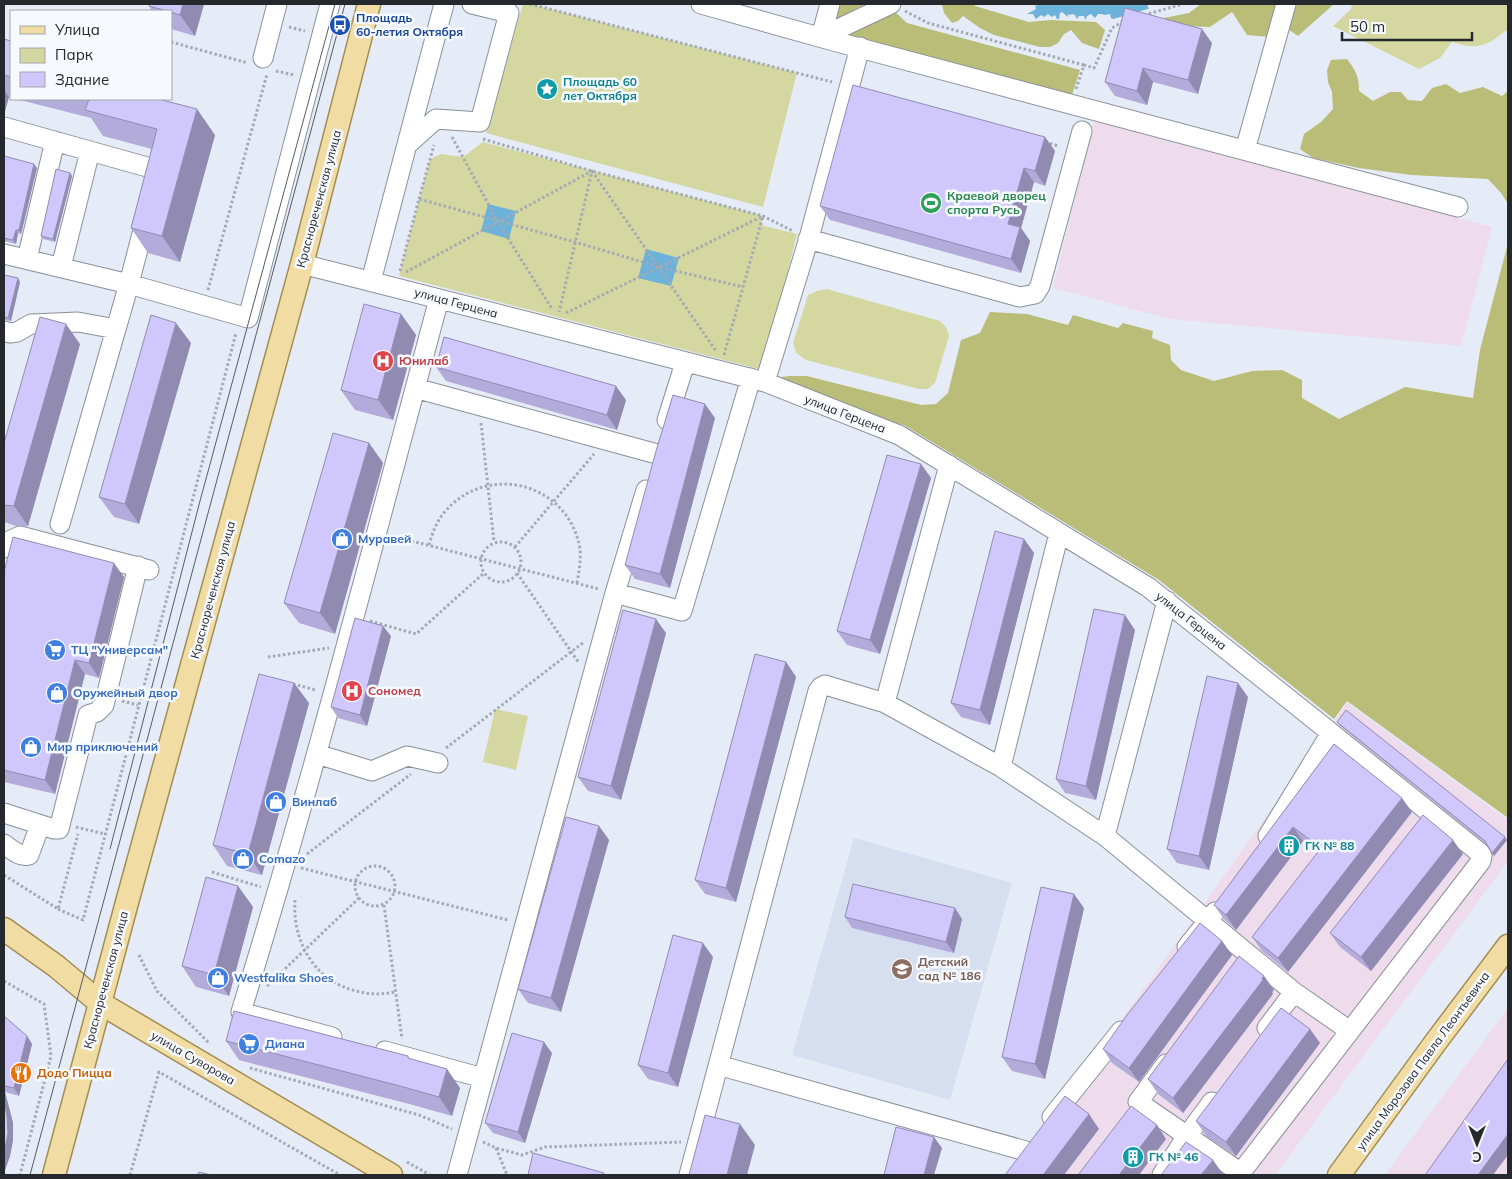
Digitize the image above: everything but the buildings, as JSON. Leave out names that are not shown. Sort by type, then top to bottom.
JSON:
[{"type":"main road","name":"Краснореченская улица","points":[[54,1175],[302,264],[370,4]]},
{"type":"main road","name":"улица Суворова","points":[[4,929],[56,966],[100,1002],[390,1175]]},
{"type":"main road","name":"улица Морозова Павла Леонтьевича","points":[[1339,1175],[1508,946]]},
{"type":"street","points":[[257,61],[276,4]]},
{"type":"street","points":[[4,254],[129,284],[248,318],[330,4]]},
{"type":"street","points":[[371,281],[444,4]]},
{"type":"street","points":[[407,145],[436,119],[480,122],[509,13],[472,4]]},
{"type":"street","points":[[701,4],[1458,207]]},
{"type":"street","points":[[821,37],[830,4]]},
{"type":"street","points":[[1245,150],[1286,4]]},
{"type":"street","points":[[821,37],[897,6]]},
{"type":"street","points":[[615,593],[682,611],[758,380],[808,239],[860,48]]},
{"type":"street","points":[[4,127],[158,170],[129,284],[60,524]]},
{"type":"street","points":[[808,239],[1020,298],[1035,294],[1040,286],[1082,131]]},
{"type":"street","points":[[26,259],[55,141]]},
{"type":"street","points":[[62,268],[90,151]]},
{"type":"street","name":"улица Герцена","points":[[302,264],[685,363],[758,380],[899,435],[1148,587],[1480,853],[1481,862],[1350,1031]]},
{"type":"street","points":[[347,1041],[241,1012],[278,892],[289,865],[316,754],[439,299]]},
{"type":"street","points":[[4,331],[17,332],[31,324],[68,322],[78,322],[116,330]]},
{"type":"street","points":[[457,1175],[606,625],[685,363]]},
{"type":"street","points":[[415,388],[657,454]]},
{"type":"street","points":[[885,703],[949,465]]},
{"type":"street","points":[[1001,768],[1059,533]]},
{"type":"street","points":[[4,548],[9,540],[20,536],[144,568],[104,705],[97,712],[88,715],[59,829],[57,830],[4,813]]},
{"type":"street","points":[[1105,836],[1167,601]]},
{"type":"street","points":[[689,1175],[818,691],[825,685],[885,703],[1001,768],[1105,836],[1294,992],[1350,1031],[1240,1174],[1138,1102],[1178,1047]]},
{"type":"street","points":[[1260,849],[1331,733]]},
{"type":"street","points":[[316,754],[372,771],[407,756],[434,762]]},
{"type":"street","points":[[4,844],[20,855],[29,855],[40,825]]},
{"type":"street","points":[[1177,959],[1226,897]]},
{"type":"street","points":[[1236,970],[1247,954]]},
{"type":"street","points":[[1259,1040],[1294,992]]},
{"type":"street","points":[[718,1065],[1021,1157],[1129,1020]]},
{"type":"street","points":[[366,1046],[483,1078]]},
{"type":"street","points":[[1162,1175],[1187,1136],[1223,1088]]},
{"type":"path","points":[[530,4],[849,87]]},
{"type":"path","points":[[1135,17],[1183,4]]},
{"type":"path","points":[[897,6],[928,23],[1094,68],[1112,28],[1120,22],[1128,20]]},
{"type":"path","points":[[284,26],[307,32]]},
{"type":"path","points":[[172,42],[257,61]]},
{"type":"path","points":[[1072,104],[1084,65]]},
{"type":"path","points":[[204,305],[268,68],[294,76]]},
{"type":"path","points":[[448,130],[498,222],[558,318]]},
{"type":"path","points":[[1056,155],[1061,137]]},
{"type":"path","points":[[477,138],[592,171],[763,216],[808,239]]},
{"type":"path","points":[[1040,140],[1058,146]]},
{"type":"path","points":[[434,143],[399,276],[592,171]]},
{"type":"path","points":[[592,171],[722,360],[763,216]]},
{"type":"path","points":[[558,318],[592,171]]},
{"type":"path","points":[[419,199],[575,242],[658,268],[743,287]]},
{"type":"path","points":[[558,318],[763,216]]},
{"type":"path","points":[[4,875],[58,909],[83,920],[240,315]]},
{"type":"path","points":[[479,405],[494,542]]},
{"type":"path","points":[[516,547],[605,440]]},
{"type":"path","points":[[429,545],[434,529],[442,515],[466,493],[498,484],[515,484],[531,488],[546,496],[569,519],[576,534],[580,550],[580,567],[577,583]]},
{"type":"path","points":[[377,532],[615,593]]},
{"type":"path","points":[[494,542],[506,542],[516,547],[521,557],[520,568],[514,577],[506,582],[496,581],[487,577],[481,568],[480,558],[485,548],[494,542]]},
{"type":"path","points":[[517,572],[591,681]]},
{"type":"path","points":[[354,616],[416,634],[484,573]]},
{"type":"path","points":[[289,865],[434,762],[606,625]]},
{"type":"path","points":[[268,657],[347,645]]},
{"type":"path","points":[[289,683],[333,694]]},
{"type":"path","points":[[61,823],[105,834]]},
{"type":"path","points":[[58,909],[79,828]]},
{"type":"path","points":[[289,865],[524,924]]},
{"type":"path","points":[[369,866],[380,866],[390,871],[395,880],[395,892],[391,900],[384,905],[374,906],[366,904],[359,898],[355,890],[355,881],[360,872],[369,866]]},
{"type":"path","points":[[212,872],[295,896],[294,915],[297,934],[304,951],[315,966],[328,978],[343,987],[360,992],[378,994],[396,992]]},
{"type":"path","points":[[262,992],[359,898]]},
{"type":"path","points":[[384,905],[404,1057]]},
{"type":"path","points":[[140,955],[157,991],[215,1049]]},
{"type":"path","points":[[4,981],[44,1004],[51,1056],[20,1175]]},
{"type":"path","points":[[247,1067],[419,1115],[496,1148],[522,1155],[545,1147],[698,1141]]},
{"type":"path","points":[[130,1175],[159,1072],[340,1175]]},
{"type":"path","points":[[496,1148],[508,1175]]},
{"type":"shaded area","points":[[1094,121],[1492,227],[1461,346],[1170,319],[1053,288]]},
{"type":"shaded area","points":[[1347,703],[1508,820],[1508,861],[1275,1175],[1011,1175]]},
{"type":"shaded area","name":"Детский сад № 186","points":[[854,838],[1012,883],[950,1100],[792,1055]]},
{"type":"shaded area","points":[[1508,1008],[1508,1175],[1385,1175]]},
{"type":"green space","points":[[523,4],[530,4],[797,73],[763,207],[486,133]]},
{"type":"green space","points":[[837,4],[866,4],[832,21]]},
{"type":"green space","points":[[942,4],[974,4],[975,6],[1029,22],[1051,20],[1096,22],[1105,30],[1099,49],[1082,43],[1071,30],[1064,34],[1058,43],[1050,47],[1040,47],[994,35],[963,16],[958,21],[952,23],[944,13]]},
{"type":"green space","points":[[1201,4],[1280,4],[1269,37],[1247,35],[1232,12],[1210,27],[1179,26],[1154,20],[1189,13]]},
{"type":"green space","points":[[1292,4],[1334,4],[1298,36],[1285,27]]},
{"type":"green space","points":[[1352,4],[1508,4],[1508,32],[1505,31],[1492,41],[1480,46],[1468,46],[1452,42],[1440,58],[1419,69],[1333,26],[1351,9]]},
{"type":"green space","points":[[893,10],[907,23],[1080,70],[1071,98],[840,37]]},
{"type":"green space","points":[[1347,59],[1356,74],[1359,91],[1373,101],[1390,92],[1401,92],[1408,100],[1422,101],[1432,88],[1446,84],[1460,93],[1483,87],[1502,96],[1508,91],[1508,204],[1488,179],[1411,175],[1359,168],[1313,158],[1300,149],[1304,134],[1321,122],[1333,109],[1332,92],[1328,82],[1327,70],[1331,60]]},
{"type":"green space","points":[[483,142],[763,216],[761,225],[797,234],[763,370],[399,276],[430,159],[441,154],[463,157]]},
{"type":"green space","points":[[1508,243],[1508,818],[1347,701],[1334,719],[1159,580],[904,425],[884,420],[772,378],[807,376],[921,405],[936,404],[948,393],[961,340],[980,333],[990,312],[1027,314],[1068,325],[1073,315],[1118,328],[1123,323],[1153,331],[1152,338],[1170,345],[1171,360],[1181,370],[1214,381],[1252,371],[1282,370],[1302,380],[1302,398],[1339,419],[1405,387],[1473,398],[1480,350]]},
{"type":"green space","points":[[827,289],[940,321],[946,327],[949,336],[935,383],[928,389],[919,389],[806,360],[796,353],[793,343],[808,295]]},
{"type":"green space","points":[[495,709],[528,716],[516,770],[483,762]]},
{"type":"water","points":[[1038,4],[1150,4],[1147,6],[1148,9],[1113,19],[1110,14],[1098,14],[1095,18],[1091,14],[1086,19],[1084,16],[1079,16],[1077,19],[1075,15],[1068,14],[1068,17],[1062,12],[1059,19],[1055,15],[1052,17],[1048,14],[1044,17],[1041,15],[1036,19],[1033,14],[1027,14],[1036,9],[1035,5],[1037,6]]},
{"type":"water","points":[[488,204],[516,211],[509,239],[481,231]]},
{"type":"water","points":[[646,249],[679,258],[671,286],[638,278]]},
{"type":"tram line","points":[[110,849],[200,501],[335,4]]},
{"type":"tram line","points":[[30,1175],[345,4]]},
{"type":"place","name":"Площадь 60-летия Октября","points":[[340,25]]},
{"type":"place","name":"Площадь 60 лет Октября","points":[[547,89]]},
{"type":"place","name":"Краевой дворец спорта Русь","points":[[931,203]]},
{"type":"place","name":"Юнилаб","points":[[383,361]]},
{"type":"place","name":"Муравей","points":[[342,539]]},
{"type":"place","name":"ТЦ \"Универсам\"","points":[[55,650]]},
{"type":"place","name":"Сономед","points":[[352,691]]},
{"type":"place","name":"Оружейный двор","points":[[57,693]]},
{"type":"place","name":"Мир приключений","points":[[31,747]]},
{"type":"place","name":"Винлаб","points":[[276,802]]},
{"type":"place","name":"ГК № 88","points":[[1289,846]]},
{"type":"place","name":"Comazo","points":[[243,859]]},
{"type":"place","name":"Детский сад № 186","points":[[902,969]]},
{"type":"place","name":"Westfalika Shoes","points":[[218,978]]},
{"type":"place","name":"Диана","points":[[249,1044]]},
{"type":"place","name":"Додо Пицца","points":[[21,1073]]},
{"type":"place","name":"ГК № 46","points":[[1133,1157]]}]
